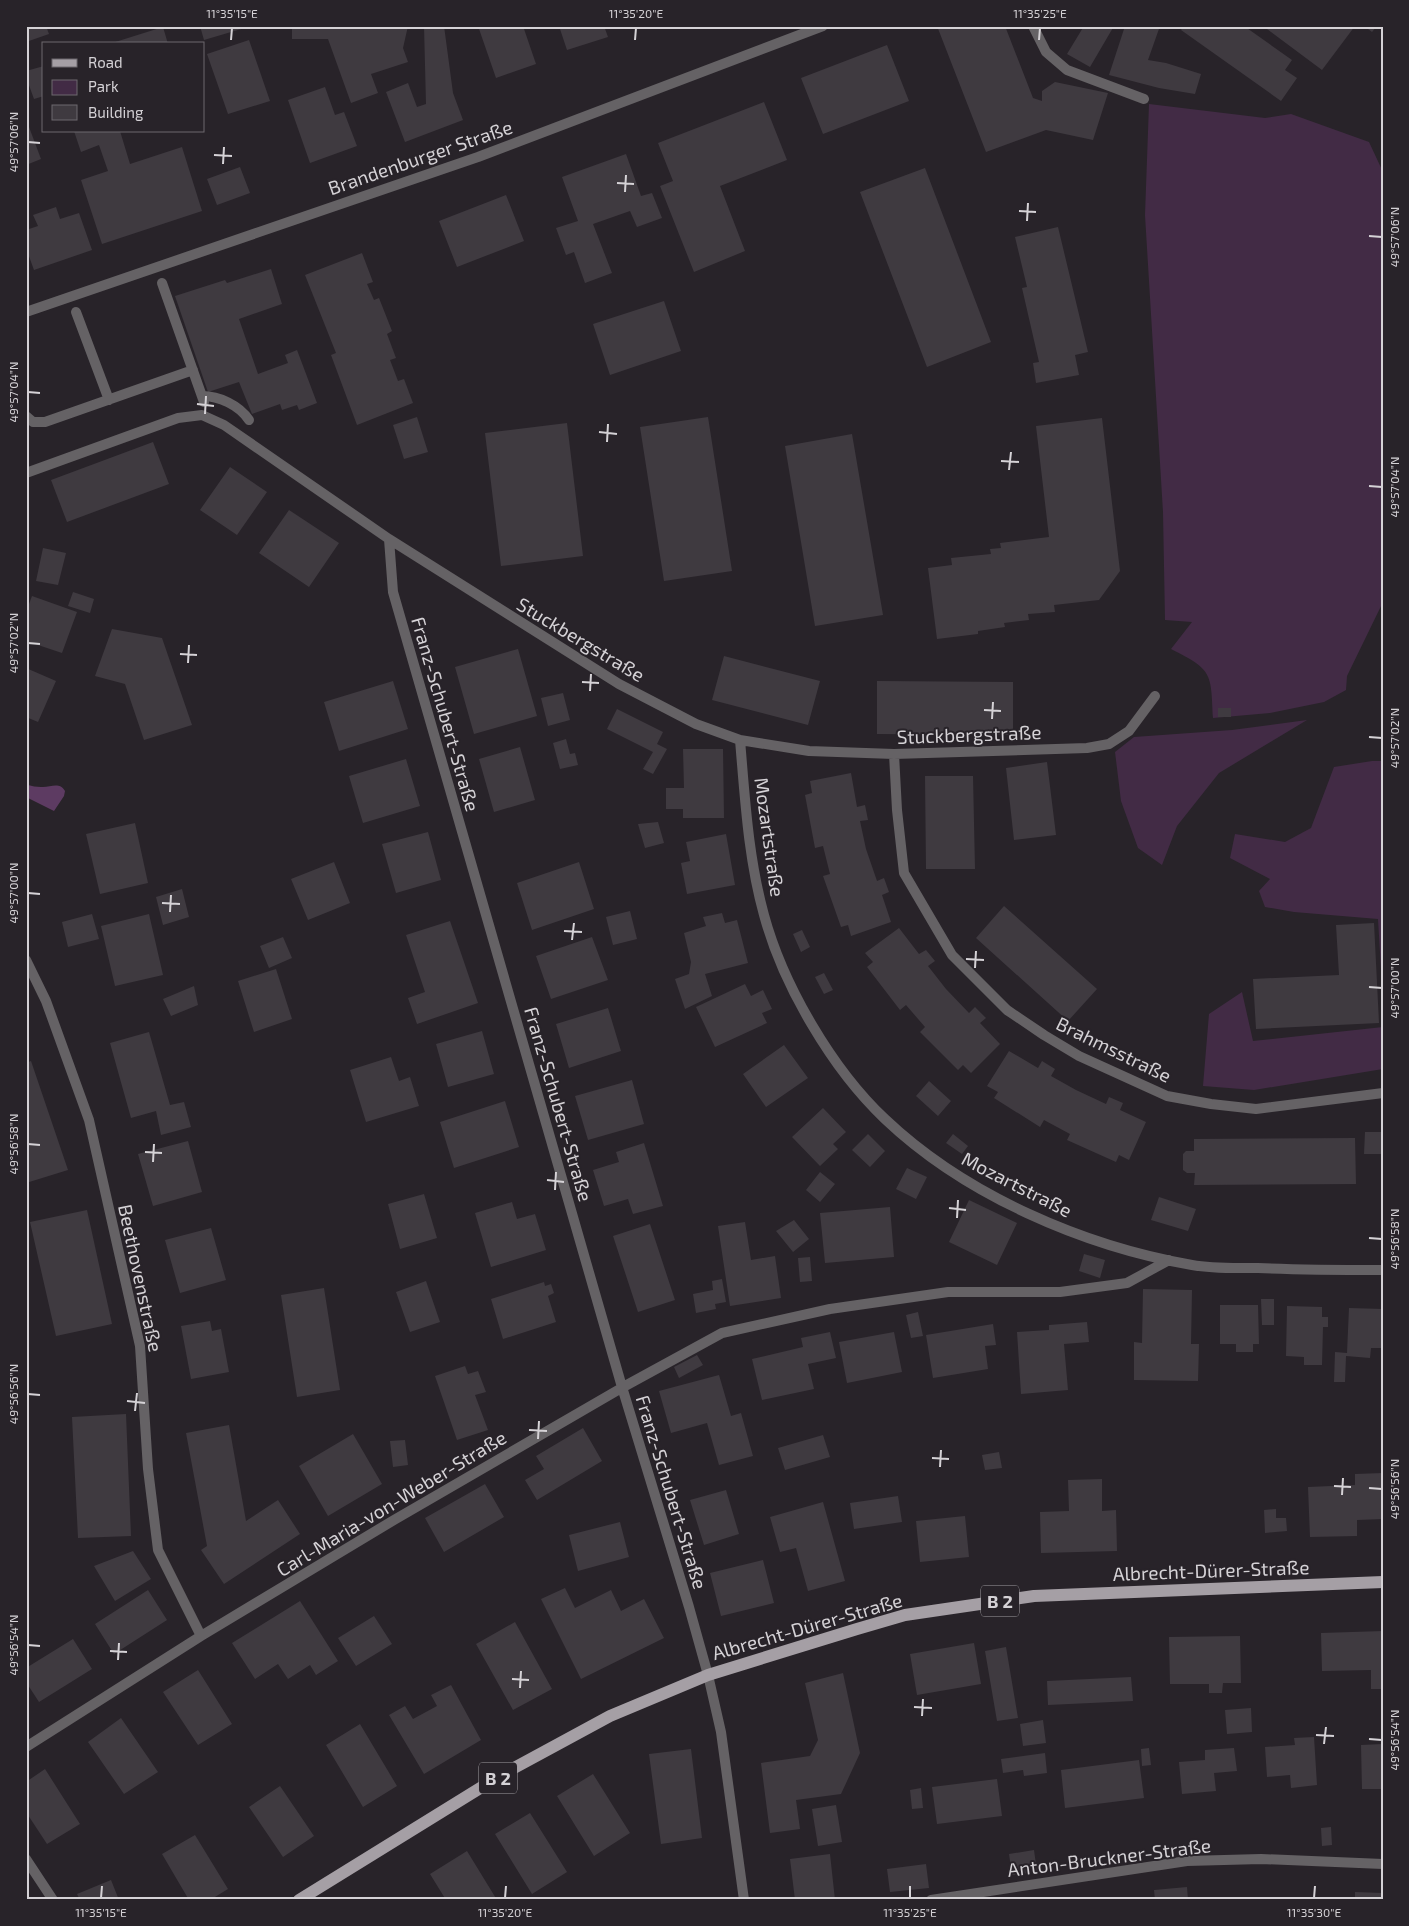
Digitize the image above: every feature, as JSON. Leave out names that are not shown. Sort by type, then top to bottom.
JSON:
[{"type":"main road","name":"Albrecht-Dürer-Straße","points":[[299,1900],[503,1774],[610,1716],[708,1675],[905,1615],[1034,1596],[1383,1582]]},
{"type":"street","name":"Brandenburger Straße","points":[[26,312],[478,157],[823,26]]},
{"type":"street","points":[[1033,26],[1046,52],[1067,70],[1144,100]]},
{"type":"street","points":[[162,283],[203,399],[216,396],[244,413],[249,420]]},
{"type":"street","points":[[76,312],[109,400]]},
{"type":"street","points":[[26,416],[33,422],[46,426],[109,400],[193,370]]},
{"type":"street","name":"Stuckbergstraße","points":[[26,473],[178,418],[202,415],[224,425],[389,540],[619,684],[696,724],[740,740],[809,751],[894,754],[1087,748],[1109,744],[1129,731],[1155,696]]},
{"type":"street","name":"Franz-Schubert-Straße","points":[[389,540],[393,592],[622,1387],[708,1675],[721,1732],[744,1900]]},
{"type":"street","name":"Mozartstraße","points":[[740,740],[752,863],[764,915],[776,951],[796,994],[818,1034],[857,1087],[884,1118],[919,1148],[950,1170],[984,1190],[1042,1219],[1119,1249],[1194,1265],[1231,1268],[1383,1270]]},
{"type":"street","name":"Brahmsstraße","points":[[894,754],[897,810],[904,873],[952,955],[1007,1010],[1079,1056],[1167,1096],[1211,1104],[1256,1109],[1383,1092]]},
{"type":"street","name":"Beethovenstraße","points":[[26,960],[46,1001],[89,1120],[140,1346],[148,1469],[158,1550],[201,1636]]},
{"type":"street","name":"Carl-Maria-von-Weber-Straße","points":[[26,1747],[201,1636],[394,1520],[622,1387],[722,1333],[830,1308],[948,1292],[1060,1292],[1127,1283],[1169,1260]]},
{"type":"street","points":[[26,1859],[53,1900]]},
{"type":"street","name":"Anton-Bruckner-Straße","points":[[932,1900],[1187,1861],[1261,1860],[1383,1864]]},
{"type":"green space","points":[[1149,104],[1265,118],[1291,114],[1369,142],[1383,172],[1383,602],[1347,676],[1346,690],[1324,702],[1270,713],[1213,718],[1212,691],[1207,674],[1195,662],[1171,649],[1192,622],[1165,620],[1163,512],[1145,215]]},
{"type":"green space","points":[[1307,720],[1219,773],[1177,826],[1162,865],[1138,848],[1121,801],[1115,752],[1134,737],[1232,730]]},
{"type":"green space","points":[[1383,761],[1383,1003],[1378,919],[1294,912],[1265,907],[1259,891],[1270,879],[1230,858],[1235,834],[1285,842],[1311,828],[1334,767]]},
{"type":"green space","points":[[1242,992],[1253,1041],[1383,1027],[1383,1069],[1254,1090],[1203,1086],[1209,1014]]},
{"type":"shaded area","points":[[28,785],[39,787],[60,786],[65,791],[64,796],[54,811],[26,797]]},
{"type":"building","points":[[26,26],[46,26],[49,34],[26,42]]},
{"type":"building","points":[[200,26],[248,26],[248,27],[204,40]]},
{"type":"building","points":[[292,26],[408,26],[403,48],[408,62],[371,74],[378,93],[351,103],[328,39],[292,39]]},
{"type":"building","points":[[424,26],[444,26],[453,93],[463,120],[405,142],[386,92],[408,83],[417,107],[426,104]]},
{"type":"building","points":[[478,26],[523,26],[536,64],[496,78]]},
{"type":"building","points":[[559,26],[604,26],[608,37],[567,50]]},
{"type":"building","points":[[937,26],[1005,26],[1033,98],[1042,101],[1042,91],[1055,82],[1108,93],[1093,140],[1046,130],[986,152]]},
{"type":"building","points":[[1084,26],[1114,26],[1090,67],[1067,54]]},
{"type":"building","points":[[1125,26],[1160,26],[1148,60],[1166,63],[1201,74],[1195,94],[1159,88],[1109,75]]},
{"type":"building","points":[[1184,26],[1244,26],[1292,60],[1285,70],[1297,78],[1281,101],[1181,30]]},
{"type":"building","points":[[1263,26],[1355,26],[1322,70]]},
{"type":"building","points":[[1364,26],[1377,26],[1372,32]]},
{"type":"building","points":[[163,27],[167,42],[115,42]]},
{"type":"building","points":[[249,40],[270,101],[228,114],[207,54]]},
{"type":"building","points":[[887,45],[909,101],[823,134],[801,78]]},
{"type":"building","points":[[42,67],[42,97],[34,99],[26,77],[26,71]]},
{"type":"building","points":[[325,87],[335,115],[344,112],[357,146],[310,163],[288,100]]},
{"type":"building","points":[[764,102],[787,160],[720,186],[745,251],[694,272],[660,186],[673,181],[658,143]]},
{"type":"building","points":[[26,119],[41,159],[26,165]]},
{"type":"building","points":[[74,132],[120,132],[130,164],[182,147],[202,211],[102,244],[81,180],[108,171],[99,145],[81,152]]},
{"type":"building","points":[[626,154],[641,196],[652,193],[662,218],[637,227],[630,211],[593,224],[612,273],[585,283],[574,252],[566,255],[556,228],[578,221],[562,177]]},
{"type":"building","points":[[240,167],[250,193],[217,205],[207,179]]},
{"type":"building","points":[[925,168],[991,342],[927,367],[860,192]]},
{"type":"building","points":[[506,195],[524,241],[457,267],[439,221]]},
{"type":"building","points":[[56,207],[60,219],[79,213],[92,250],[34,270],[26,248],[26,230],[38,226],[33,215]]},
{"type":"building","points":[[1058,227],[1088,352],[1075,355],[1079,375],[1036,383],[1033,363],[1039,362],[1022,288],[1027,287],[1015,237]]},
{"type":"building","points":[[362,253],[373,282],[367,284],[374,300],[379,298],[392,331],[387,334],[396,358],[390,360],[398,381],[404,379],[413,403],[357,425],[331,355],[336,353],[305,275]]},
{"type":"building","points":[[271,269],[282,304],[239,319],[258,374],[288,363],[285,355],[297,350],[317,403],[299,410],[297,405],[282,410],[280,404],[252,414],[239,382],[208,392],[175,296],[225,280],[227,283]]},
{"type":"building","points":[[664,301],[681,351],[610,375],[593,324]]},
{"type":"building","points":[[417,417],[428,452],[404,459],[393,425]]},
{"type":"building","points":[[708,417],[732,571],[664,581],[640,427]]},
{"type":"building","points":[[1102,418],[1120,571],[1099,600],[1054,605],[1055,612],[1028,614],[1029,620],[1004,623],[1005,627],[978,631],[978,634],[937,639],[928,568],[952,565],[951,558],[991,554],[990,549],[1001,548],[1000,543],[1049,537],[1036,426]]},
{"type":"building","points":[[567,423],[583,556],[501,566],[485,433]]},
{"type":"building","points":[[852,434],[883,615],[815,626],[785,446]]},
{"type":"building","points":[[153,442],[169,484],[67,522],[51,480]]},
{"type":"building","points":[[230,467],[267,492],[237,535],[200,510]]},
{"type":"building","points":[[289,510],[339,543],[309,587],[259,553]]},
{"type":"building","points":[[43,548],[66,553],[58,585],[36,581]]},
{"type":"building","points":[[73,592],[94,599],[90,613],[68,606]]},
{"type":"building","points":[[32,596],[77,612],[62,653],[26,641],[26,612]]},
{"type":"building","points":[[112,629],[162,638],[192,725],[144,740],[125,684],[95,676]]},
{"type":"building","points":[[518,649],[537,716],[474,734],[455,667]]},
{"type":"building","points":[[724,656],[820,681],[808,725],[712,700]]},
{"type":"building","points":[[26,668],[56,681],[38,722],[26,717]]},
{"type":"building","points":[[393,681],[408,729],[339,751],[324,702]]},
{"type":"building","points":[[877,681],[1013,682],[1013,735],[877,734]]},
{"type":"building","points":[[563,693],[570,720],[548,726],[541,698]]},
{"type":"building","points":[[1218,708],[1231,708],[1231,717],[1218,717]]},
{"type":"building","points":[[617,709],[663,732],[657,744],[667,749],[653,774],[643,769],[653,752],[607,729]]},
{"type":"building","points":[[566,739],[570,754],[575,753],[578,765],[560,769],[553,743]]},
{"type":"building","points":[[520,747],[535,800],[494,812],[479,759]]},
{"type":"building","points":[[683,749],[723,749],[724,818],[683,818],[683,809],[666,809],[666,788],[684,788]]},
{"type":"building","points":[[406,759],[420,806],[363,823],[349,776]]},
{"type":"building","points":[[1047,762],[1056,835],[1014,840],[1006,768]]},
{"type":"building","points":[[851,773],[857,807],[865,805],[868,820],[860,821],[866,849],[877,881],[884,878],[889,892],[882,895],[891,922],[851,936],[848,925],[841,927],[823,876],[830,874],[823,846],[815,848],[805,795],[812,793],[810,781]]},
{"type":"building","points":[[925,776],[973,776],[975,869],[926,869]]},
{"type":"building","points":[[658,822],[664,843],[645,848],[638,824]]},
{"type":"building","points":[[135,823],[148,883],[100,894],[86,834]]},
{"type":"building","points":[[428,832],[441,880],[396,893],[382,844]]},
{"type":"building","points":[[726,834],[735,885],[687,894],[681,863],[690,861],[686,842]]},
{"type":"building","points":[[334,862],[350,903],[308,920],[291,879]]},
{"type":"building","points":[[579,862],[594,909],[532,930],[517,883]]},
{"type":"building","points":[[182,889],[189,917],[163,925],[156,897]]},
{"type":"building","points":[[1004,906],[1097,989],[1068,1021],[976,938]]},
{"type":"building","points":[[630,911],[637,939],[613,945],[606,917]]},
{"type":"building","points":[[722,913],[725,923],[737,920],[748,963],[705,974],[712,996],[685,1009],[675,979],[689,974],[691,962],[684,933],[706,926],[703,917]]},
{"type":"building","points":[[92,914],[99,939],[68,947],[62,922]]},
{"type":"building","points":[[149,914],[163,975],[115,986],[101,926]]},
{"type":"building","points":[[450,921],[478,1003],[417,1024],[408,998],[425,992],[406,935]]},
{"type":"building","points":[[1374,923],[1379,1023],[1256,1029],[1253,979],[1339,975],[1336,925]]},
{"type":"building","points":[[899,928],[919,954],[926,950],[935,961],[928,966],[946,989],[969,1013],[975,1007],[986,1018],[980,1023],[1000,1044],[971,1073],[963,1065],[958,1070],[920,1032],[925,1027],[906,1005],[900,1010],[867,967],[873,962],[865,953]]},
{"type":"building","points":[[802,930],[810,947],[801,952],[793,934]]},
{"type":"building","points":[[283,937],[292,958],[269,968],[260,946]]},
{"type":"building","points":[[592,937],[608,980],[551,999],[536,956]]},
{"type":"building","points":[[276,969],[292,1019],[254,1032],[238,981]]},
{"type":"building","points":[[824,973],[833,990],[824,994],[815,977]]},
{"type":"building","points":[[745,984],[751,996],[763,990],[772,1009],[762,1013],[767,1023],[715,1047],[696,1007]]},
{"type":"building","points":[[194,986],[198,1005],[171,1016],[163,999]]},
{"type":"building","points":[[608,1008],[621,1051],[569,1068],[556,1024]]},
{"type":"building","points":[[482,1031],[494,1074],[448,1087],[436,1044]]},
{"type":"building","points":[[149,1032],[170,1105],[184,1102],[191,1127],[161,1135],[156,1111],[131,1118],[110,1043]]},
{"type":"building","points":[[784,1045],[808,1078],[766,1107],[743,1074]]},
{"type":"building","points":[[1009,1051],[1038,1068],[1042,1061],[1055,1069],[1051,1076],[1106,1104],[1109,1097],[1123,1103],[1120,1110],[1146,1122],[1129,1160],[1119,1155],[1116,1162],[1067,1140],[1070,1134],[1044,1120],[1040,1127],[994,1098],[998,1092],[987,1086]]},
{"type":"building","points":[[391,1057],[399,1081],[410,1077],[419,1106],[366,1122],[350,1070]]},
{"type":"building","points":[[31,1061],[68,1170],[26,1183],[26,1063]]},
{"type":"building","points":[[632,1080],[644,1124],[588,1140],[575,1096]]},
{"type":"building","points":[[929,1081],[951,1101],[938,1116],[916,1096]]},
{"type":"building","points":[[505,1101],[519,1147],[454,1168],[440,1122]]},
{"type":"building","points":[[823,1108],[846,1132],[833,1144],[838,1149],[820,1166],[792,1137]]},
{"type":"building","points":[[1365,1132],[1383,1132],[1383,1154],[1364,1154]]},
{"type":"building","points":[[868,1134],[885,1151],[870,1167],[852,1150]]},
{"type":"building","points":[[953,1134],[968,1146],[962,1154],[946,1143]]},
{"type":"building","points":[[1355,1138],[1356,1184],[1194,1185],[1195,1173],[1187,1173],[1183,1170],[1183,1154],[1186,1151],[1194,1151],[1194,1139]]},
{"type":"building","points":[[188,1141],[202,1192],[153,1206],[138,1154]]},
{"type":"building","points":[[644,1143],[663,1206],[633,1214],[628,1199],[604,1206],[593,1170],[619,1162],[616,1152]]},
{"type":"building","points":[[907,1168],[927,1177],[916,1199],[896,1189]]},
{"type":"building","points":[[820,1172],[835,1184],[820,1202],[806,1190]]},
{"type":"building","points":[[424,1194],[437,1238],[400,1249],[388,1204]]},
{"type":"building","points":[[1159,1197],[1196,1209],[1188,1231],[1151,1220]]},
{"type":"building","points":[[969,1200],[1017,1223],[997,1265],[949,1242]]},
{"type":"building","points":[[512,1202],[517,1219],[535,1214],[546,1250],[491,1267],[475,1213]]},
{"type":"building","points":[[890,1207],[894,1257],[825,1263],[820,1213]]},
{"type":"building","points":[[87,1210],[112,1324],[56,1336],[30,1222]]},
{"type":"building","points":[[794,1220],[809,1239],[793,1252],[776,1231]]},
{"type":"building","points":[[745,1222],[751,1260],[775,1256],[781,1298],[730,1306],[718,1226]]},
{"type":"building","points":[[650,1224],[675,1300],[638,1312],[613,1236]]},
{"type":"building","points":[[211,1228],[226,1280],[180,1293],[165,1240]]},
{"type":"building","points":[[1084,1254],[1105,1260],[1100,1278],[1079,1271]]},
{"type":"building","points":[[810,1257],[812,1281],[800,1282],[798,1258]]},
{"type":"building","points":[[722,1279],[726,1302],[715,1304],[716,1309],[696,1313],[693,1294],[713,1290],[712,1281]]},
{"type":"building","points":[[426,1281],[440,1322],[410,1332],[396,1292]]},
{"type":"building","points":[[544,1282],[545,1286],[551,1284],[554,1293],[548,1296],[556,1322],[503,1339],[491,1299]]},
{"type":"building","points":[[324,1288],[340,1390],[297,1397],[281,1295]]},
{"type":"building","points":[[1143,1289],[1192,1290],[1191,1344],[1199,1344],[1198,1381],[1134,1380],[1134,1342],[1142,1343]]},
{"type":"building","points":[[1261,1299],[1274,1299],[1274,1325],[1262,1325]]},
{"type":"building","points":[[1220,1305],[1258,1305],[1259,1344],[1253,1344],[1253,1352],[1236,1352],[1236,1344],[1220,1344]]},
{"type":"building","points":[[1287,1306],[1322,1307],[1322,1317],[1328,1317],[1328,1327],[1323,1327],[1322,1365],[1304,1365],[1304,1357],[1286,1356]]},
{"type":"building","points":[[1349,1308],[1383,1309],[1383,1348],[1371,1348],[1370,1358],[1346,1356],[1345,1382],[1334,1382],[1335,1352],[1347,1353]]},
{"type":"building","points":[[918,1312],[923,1336],[911,1338],[906,1315]]},
{"type":"building","points":[[210,1321],[212,1331],[221,1329],[229,1372],[191,1379],[181,1326]]},
{"type":"building","points":[[1087,1322],[1089,1342],[1064,1344],[1068,1390],[1021,1394],[1017,1332],[1049,1330],[1049,1325]]},
{"type":"building","points":[[993,1324],[996,1345],[985,1346],[988,1369],[933,1378],[926,1335]]},
{"type":"building","points":[[830,1332],[836,1358],[808,1364],[814,1389],[762,1400],[752,1359],[803,1347],[801,1338]]},
{"type":"building","points":[[894,1332],[902,1372],[847,1383],[839,1342]]},
{"type":"building","points":[[697,1355],[703,1365],[679,1378],[674,1367]]},
{"type":"building","points":[[465,1366],[468,1374],[478,1371],[486,1392],[475,1395],[488,1430],[457,1440],[435,1376]]},
{"type":"building","points":[[719,1375],[731,1416],[741,1413],[753,1456],[719,1465],[707,1423],[671,1433],[659,1391]]},
{"type":"building","points":[[126,1414],[131,1536],[78,1538],[72,1417]]},
{"type":"building","points":[[229,1425],[246,1521],[278,1500],[300,1534],[224,1584],[201,1550],[207,1546],[186,1433]]},
{"type":"building","points":[[583,1428],[602,1461],[537,1500],[525,1480],[544,1469],[536,1456]]},
{"type":"building","points":[[353,1434],[382,1484],[328,1516],[299,1466]]},
{"type":"building","points":[[823,1435],[830,1457],[785,1470],[778,1448]]},
{"type":"building","points":[[405,1440],[408,1465],[393,1467],[390,1441]]},
{"type":"building","points":[[999,1452],[1002,1468],[985,1470],[982,1455]]},
{"type":"building","points":[[1383,1473],[1383,1519],[1357,1520],[1357,1536],[1310,1537],[1308,1487],[1355,1485],[1355,1474]]},
{"type":"building","points":[[1102,1479],[1102,1511],[1116,1510],[1117,1551],[1041,1553],[1040,1512],[1069,1511],[1068,1480]]},
{"type":"building","points":[[485,1484],[504,1517],[444,1552],[425,1518]]},
{"type":"building","points":[[726,1490],[739,1534],[704,1545],[690,1500]]},
{"type":"building","points":[[898,1496],[902,1522],[854,1529],[850,1503]]},
{"type":"building","points":[[823,1502],[845,1581],[808,1591],[796,1548],[780,1552],[770,1517]]},
{"type":"building","points":[[1276,1509],[1276,1518],[1286,1518],[1287,1531],[1265,1533],[1264,1510]]},
{"type":"building","points":[[965,1516],[969,1557],[920,1562],[916,1521]]},
{"type":"building","points":[[620,1522],[629,1557],[578,1571],[569,1535]]},
{"type":"building","points":[[133,1551],[151,1579],[115,1601],[94,1566]]},
{"type":"building","points":[[763,1560],[774,1603],[721,1616],[710,1573]]},
{"type":"building","points":[[565,1588],[575,1608],[611,1590],[621,1611],[644,1599],[664,1638],[581,1679],[541,1599]]},
{"type":"building","points":[[148,1590],[167,1620],[114,1654],[95,1624]]},
{"type":"building","points":[[300,1601],[338,1661],[316,1675],[310,1665],[288,1679],[278,1664],[255,1679],[232,1643]]},
{"type":"building","points":[[374,1616],[392,1644],[356,1666],[338,1638]]},
{"type":"building","points":[[515,1622],[552,1689],[513,1710],[476,1644]]},
{"type":"building","points":[[1383,1631],[1383,1689],[1371,1689],[1371,1670],[1322,1671],[1321,1633]]},
{"type":"building","points":[[1240,1636],[1241,1683],[1223,1683],[1222,1693],[1209,1693],[1209,1684],[1170,1684],[1169,1637]]},
{"type":"building","points":[[73,1639],[92,1669],[39,1702],[26,1682],[26,1668]]},
{"type":"building","points":[[974,1643],[981,1684],[917,1695],[910,1654]]},
{"type":"building","points":[[1006,1647],[1018,1718],[997,1721],[985,1651]]},
{"type":"building","points":[[198,1670],[232,1724],[198,1745],[163,1692]]},
{"type":"building","points":[[843,1673],[860,1753],[841,1794],[796,1800],[800,1829],[770,1833],[761,1763],[810,1756],[818,1740],[805,1683]]},
{"type":"building","points":[[1131,1677],[1133,1701],[1048,1705],[1047,1681]]},
{"type":"building","points":[[451,1685],[481,1740],[424,1774],[389,1715],[405,1706],[413,1719],[437,1706],[431,1695]]},
{"type":"building","points":[[1251,1708],[1252,1732],[1227,1734],[1225,1710]]},
{"type":"building","points":[[121,1718],[158,1772],[124,1794],[88,1742]]},
{"type":"building","points":[[1043,1720],[1046,1743],[1023,1746],[1020,1724]]},
{"type":"building","points":[[360,1724],[397,1786],[363,1807],[326,1745]]},
{"type":"building","points":[[1314,1737],[1317,1785],[1291,1788],[1290,1775],[1267,1777],[1265,1747],[1295,1745],[1294,1738]]},
{"type":"building","points":[[1383,1744],[1381,1789],[1362,1789],[1361,1745]]},
{"type":"building","points":[[1149,1748],[1151,1765],[1142,1766],[1141,1749]]},
{"type":"building","points":[[1234,1748],[1237,1771],[1214,1773],[1216,1791],[1182,1794],[1179,1762],[1205,1760],[1205,1750]]},
{"type":"building","points":[[691,1749],[702,1838],[661,1844],[649,1754]]},
{"type":"building","points":[[1045,1753],[1047,1773],[1024,1776],[1023,1770],[1003,1773],[1001,1759]]},
{"type":"building","points":[[1139,1760],[1144,1798],[1065,1808],[1061,1770]]},
{"type":"building","points":[[45,1769],[80,1824],[47,1844],[26,1812],[26,1782]]},
{"type":"building","points":[[593,1774],[630,1833],[594,1856],[557,1796]]},
{"type":"building","points":[[997,1779],[1002,1816],[937,1824],[932,1787]]},
{"type":"building","points":[[280,1786],[314,1836],[283,1857],[249,1807]]},
{"type":"building","points":[[921,1788],[923,1808],[912,1809],[910,1790]]},
{"type":"building","points":[[836,1805],[842,1842],[818,1846],[812,1809]]},
{"type":"building","points":[[530,1813],[567,1872],[532,1894],[495,1834]]},
{"type":"building","points":[[1331,1827],[1332,1845],[1322,1846],[1321,1828]]},
{"type":"building","points":[[195,1835],[228,1889],[210,1900],[189,1900],[162,1854]]},
{"type":"building","points":[[1034,1850],[1037,1872],[1012,1875],[1009,1854]]},
{"type":"building","points":[[467,1851],[497,1900],[446,1900],[430,1874]]},
{"type":"building","points":[[830,1854],[835,1900],[795,1900],[790,1859]]},
{"type":"building","points":[[926,1864],[929,1888],[890,1892],[887,1869]]},
{"type":"building","points":[[111,1880],[119,1900],[80,1900],[77,1894]]},
{"type":"building","points":[[1187,1887],[1188,1900],[1155,1900],[1154,1890]]},
{"type":"building","points":[[1355,1892],[1383,1893],[1383,1900],[1355,1900]]}]
